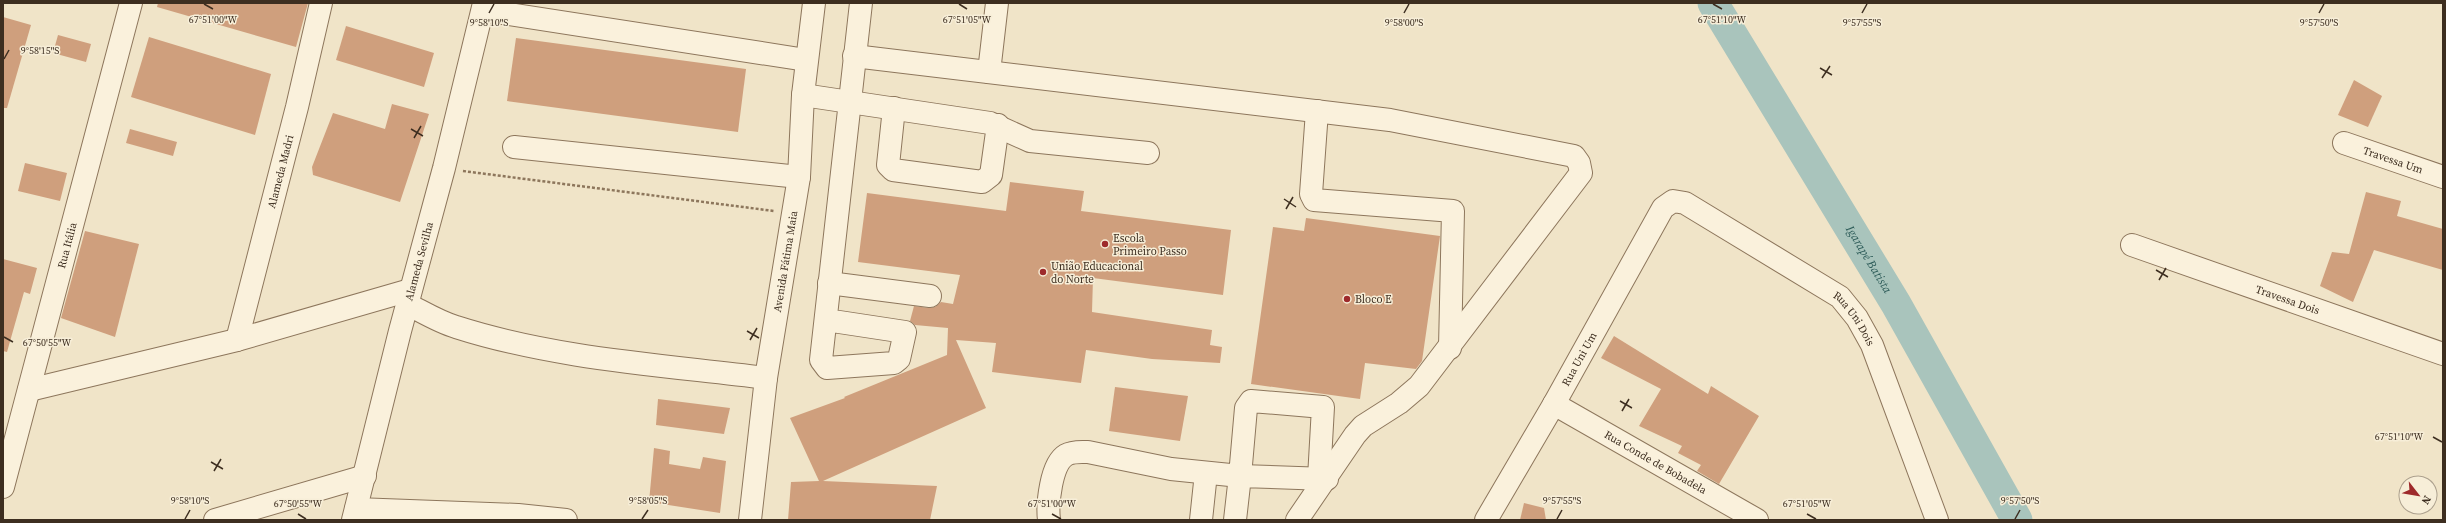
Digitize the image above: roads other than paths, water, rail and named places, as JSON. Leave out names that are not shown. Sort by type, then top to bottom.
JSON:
[{"type":"street","name":"Rua Itália","points":[[3,487],[131,3]]},
{"type":"street","name":"Alameda Madri","points":[[237,340],[297,107],[321,3]]},
{"type":"street","name":"Avenida Fátima Maia","points":[[750,520],[766,378],[799,177],[806,60],[814,3]]},
{"type":"street","points":[[826,320],[861,3]]},
{"type":"street","points":[[989,72],[997,3]]},
{"type":"street","points":[[483,7],[806,60]]},
{"type":"street","name":"Alameda Sevilha","points":[[354,515],[409,297],[444,168],[483,7]]},
{"type":"street","points":[[854,56],[1390,120],[1574,156],[1580,164],[1581,173],[1450,348],[1410,395],[1364,426],[1355,435],[1323,479],[1297,520]]},
{"type":"street","points":[[803,95],[998,125],[1030,141],[1148,153]]},
{"type":"street","points":[[894,108],[888,165],[893,170],[982,182],[987,180],[991,175],[998,125]]},
{"type":"street","points":[[1317,111],[1311,194],[1314,200],[1453,211],[1450,348]]},
{"type":"street","name":"Travessa Um","points":[[2344,143],[2443,177]]},
{"type":"street","points":[[514,147],[799,177]]},
{"type":"street","name":"Rua Uni Um","points":[[1486,520],[1554,404],[1663,208],[1673,201]]},
{"type":"street","name":"Rua Uni Dois","points":[[1673,201],[1685,203],[1840,297],[1857,318],[1872,345],[1937,520]]},
{"type":"street","name":"Travessa Dois","points":[[2132,245],[2443,354]]},
{"type":"street","points":[[829,283],[930,296]]},
{"type":"street","points":[[29,390],[409,297],[454,327],[511,342],[594,357],[766,378]]},
{"type":"street","points":[[1235,520],[1246,408],[1251,401],[1323,407],[1323,479]]},
{"type":"street","name":"Rua Conde de Bobadela","points":[[1554,404],[1757,520]]},
{"type":"street","points":[[1049,520],[1048,509],[1052,479],[1057,466],[1065,455],[1077,452],[1088,452],[1171,469],[1206,473],[1240,476],[1323,479]]},
{"type":"street","points":[[1201,520],[1206,473]]},
{"type":"street","points":[[215,520],[365,476]]},
{"type":"street","points":[[354,515],[518,515],[566,520]]},
{"type":"waterway","name":"Igarapé Batista","points":[[1713,3],[1896,304],[2017,520]]},
{"type":"place","name":"Escola Primeiro Passo","points":[[1105,244]]},
{"type":"place","name":"União Educacional do Norte","points":[[1043,272]]},
{"type":"place","name":"Bloco E","points":[[1347,299]]}]
